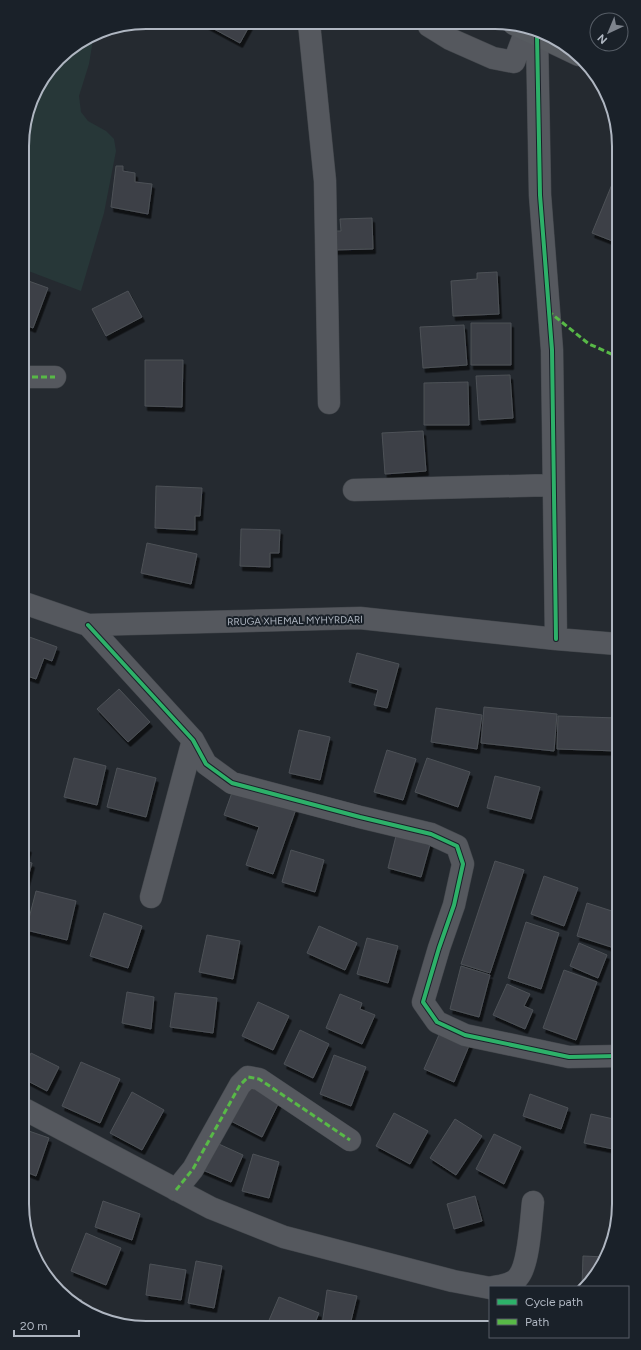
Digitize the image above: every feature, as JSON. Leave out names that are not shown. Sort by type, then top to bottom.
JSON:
[{"type":"street","points":[[311,29],[325,181],[329,403]]},
{"type":"street","points":[[434,29],[450,39],[493,58],[514,62],[524,33]]},
{"type":"street","points":[[525,33],[552,350],[556,639]]},
{"type":"street","points":[[29,377],[55,377]]},
{"type":"street","points":[[354,490],[553,484]]},
{"type":"street","name":"RRUGA XHEMAL MYHYRDARI","points":[[29,605],[88,625],[360,618],[612,644]]},
{"type":"street","points":[[88,625],[193,740],[206,764],[232,783],[431,834],[457,846],[463,864],[454,905],[423,1002],[437,1022],[465,1035],[569,1057],[612,1056]]},
{"type":"street","points":[[151,897],[193,740]]},
{"type":"street","points":[[176,1190],[193,1169],[240,1085],[248,1077],[259,1080],[350,1140]]},
{"type":"street","points":[[29,1112],[212,1208],[284,1237],[453,1281],[489,1288]]},
{"type":"street","points":[[504,1286],[519,1278],[525,1265],[533,1202]]},
{"type":"shaded area","points":[[93,42],[89,64],[79,96],[81,112],[88,121],[106,131],[114,139],[116,151],[104,213],[81,291],[29,271],[29,138],[33,115],[45,87],[63,63]]},
{"type":"building","points":[[214,29],[248,29],[240,43]]},
{"type":"building","points":[[116,166],[123,166],[123,171],[135,173],[135,182],[152,184],[148,214],[111,207]]},
{"type":"building","points":[[612,184],[612,241],[592,233]]},
{"type":"building","points":[[372,218],[373,249],[332,250],[331,231],[341,231],[340,219]]},
{"type":"building","points":[[497,272],[499,314],[453,316],[451,281],[477,279],[477,273]]},
{"type":"building","points":[[29,281],[48,288],[33,328],[29,326]]},
{"type":"building","points":[[128,291],[142,317],[106,336],[92,309]]},
{"type":"building","points":[[471,323],[511,323],[511,365],[471,365]]},
{"type":"building","points":[[464,325],[467,365],[423,368],[420,327]]},
{"type":"building","points":[[145,360],[183,360],[182,407],[145,406]]},
{"type":"building","points":[[510,375],[513,418],[479,420],[476,376]]},
{"type":"building","points":[[468,382],[469,425],[424,425],[424,383]]},
{"type":"building","points":[[423,431],[426,471],[385,474],[382,433]]},
{"type":"building","points":[[156,486],[202,488],[200,516],[195,516],[195,530],[155,528]]},
{"type":"building","points":[[241,529],[280,530],[279,553],[270,553],[270,567],[240,566]]},
{"type":"building","points":[[147,543],[197,554],[191,584],[141,573]]},
{"type":"building","points":[[29,637],[57,647],[52,661],[44,658],[36,679],[29,677]]},
{"type":"building","points":[[357,653],[399,664],[387,708],[374,705],[378,690],[349,682]]},
{"type":"building","points":[[119,689],[150,722],[128,742],[97,709]]},
{"type":"building","points":[[484,707],[557,714],[554,751],[481,743]]},
{"type":"building","points":[[436,708],[482,715],[477,749],[431,742]]},
{"type":"building","points":[[558,716],[612,718],[612,751],[557,749]]},
{"type":"building","points":[[299,730],[330,737],[320,780],[289,773]]},
{"type":"building","points":[[387,750],[416,759],[403,800],[374,792]]},
{"type":"building","points":[[74,758],[106,766],[97,805],[64,797]]},
{"type":"building","points":[[427,758],[470,772],[458,807],[415,792]]},
{"type":"building","points":[[117,768],[156,778],[146,817],[107,807]]},
{"type":"building","points":[[495,776],[540,787],[531,819],[487,808]]},
{"type":"building","points":[[234,787],[296,809],[273,874],[246,865],[259,827],[224,815]]},
{"type":"building","points":[[397,832],[431,841],[421,877],[388,868]]},
{"type":"building","points":[[291,850],[324,860],[315,892],[282,882]]},
{"type":"building","points":[[495,861],[524,870],[490,973],[461,964]]},
{"type":"building","points":[[29,862],[32,863],[29,874]]},
{"type":"building","points":[[544,876],[578,888],[564,926],[531,914]]},
{"type":"building","points":[[36,891],[76,901],[67,940],[29,931],[29,918]]},
{"type":"building","points":[[587,903],[612,911],[611,947],[577,936]]},
{"type":"building","points":[[104,913],[142,926],[128,968],[90,956]]},
{"type":"building","points":[[526,922],[559,933],[541,989],[508,978]]},
{"type":"building","points":[[319,926],[357,943],[345,970],[307,953]]},
{"type":"building","points":[[207,935],[240,941],[233,979],[199,972]]},
{"type":"building","points":[[367,938],[398,946],[388,983],[357,974]]},
{"type":"building","points":[[579,943],[607,955],[598,978],[570,966]]},
{"type":"building","points":[[461,966],[490,975],[479,1017],[450,1009]]},
{"type":"building","points":[[564,970],[597,982],[576,1040],[543,1028]]},
{"type":"building","points":[[507,984],[530,994],[524,1006],[533,1010],[525,1029],[493,1015]]},
{"type":"building","points":[[127,992],[154,997],[151,1029],[122,1023]]},
{"type":"building","points":[[175,993],[217,998],[213,1033],[170,1027]]},
{"type":"building","points":[[340,994],[362,1003],[360,1009],[375,1015],[362,1044],[326,1028]]},
{"type":"building","points":[[258,1002],[289,1016],[273,1050],[242,1036]]},
{"type":"building","points":[[442,1028],[471,1041],[454,1082],[424,1069]]},
{"type":"building","points":[[300,1030],[329,1044],[313,1078],[284,1064]]},
{"type":"building","points":[[31,1053],[59,1067],[47,1091],[29,1082],[29,1057]]},
{"type":"building","points":[[334,1055],[366,1067],[351,1106],[320,1094]]},
{"type":"building","points":[[81,1062],[120,1079],[100,1123],[62,1106]]},
{"type":"building","points":[[247,1081],[281,1098],[262,1137],[227,1119]]},
{"type":"building","points":[[132,1092],[164,1110],[142,1150],[110,1133]]},
{"type":"building","points":[[530,1094],[568,1108],[561,1129],[523,1116]]},
{"type":"building","points":[[394,1113],[428,1131],[410,1164],[376,1146]]},
{"type":"building","points":[[591,1114],[612,1119],[612,1149],[584,1143]]},
{"type":"building","points":[[455,1119],[482,1136],[456,1175],[430,1158]]},
{"type":"building","points":[[29,1131],[49,1138],[36,1176],[29,1173]]},
{"type":"building","points":[[494,1134],[521,1147],[504,1184],[476,1169]]},
{"type":"building","points":[[210,1140],[243,1155],[231,1182],[198,1168]]},
{"type":"building","points":[[253,1154],[279,1162],[269,1198],[242,1191]]},
{"type":"building","points":[[475,1196],[482,1221],[454,1229],[447,1204]]},
{"type":"building","points":[[103,1201],[140,1214],[132,1240],[95,1227]]},
{"type":"building","points":[[86,1233],[121,1248],[106,1285],[71,1271]]},
{"type":"building","points":[[583,1256],[600,1257],[588,1275],[582,1282]]},
{"type":"building","points":[[196,1261],[222,1266],[214,1308],[188,1303]]},
{"type":"building","points":[[150,1264],[186,1270],[181,1300],[146,1295]]},
{"type":"building","points":[[327,1290],[357,1296],[351,1321],[323,1321]]},
{"type":"building","points":[[279,1297],[319,1313],[316,1321],[269,1321]]},
{"type":"marked path","points":[[548,311],[589,344],[612,354]]},
{"type":"marked path","points":[[29,377],[55,377]]},
{"type":"marked path","points":[[176,1190],[193,1169],[240,1085],[248,1077],[259,1079],[350,1140]]},
{"type":"cycle path","points":[[537,37],[540,195],[552,350],[556,639]]},
{"type":"cycle path","points":[[88,625],[193,740],[206,764],[232,783],[431,834],[457,846],[463,864],[454,905],[423,1002],[437,1022],[465,1035],[569,1057],[612,1056]]}]
